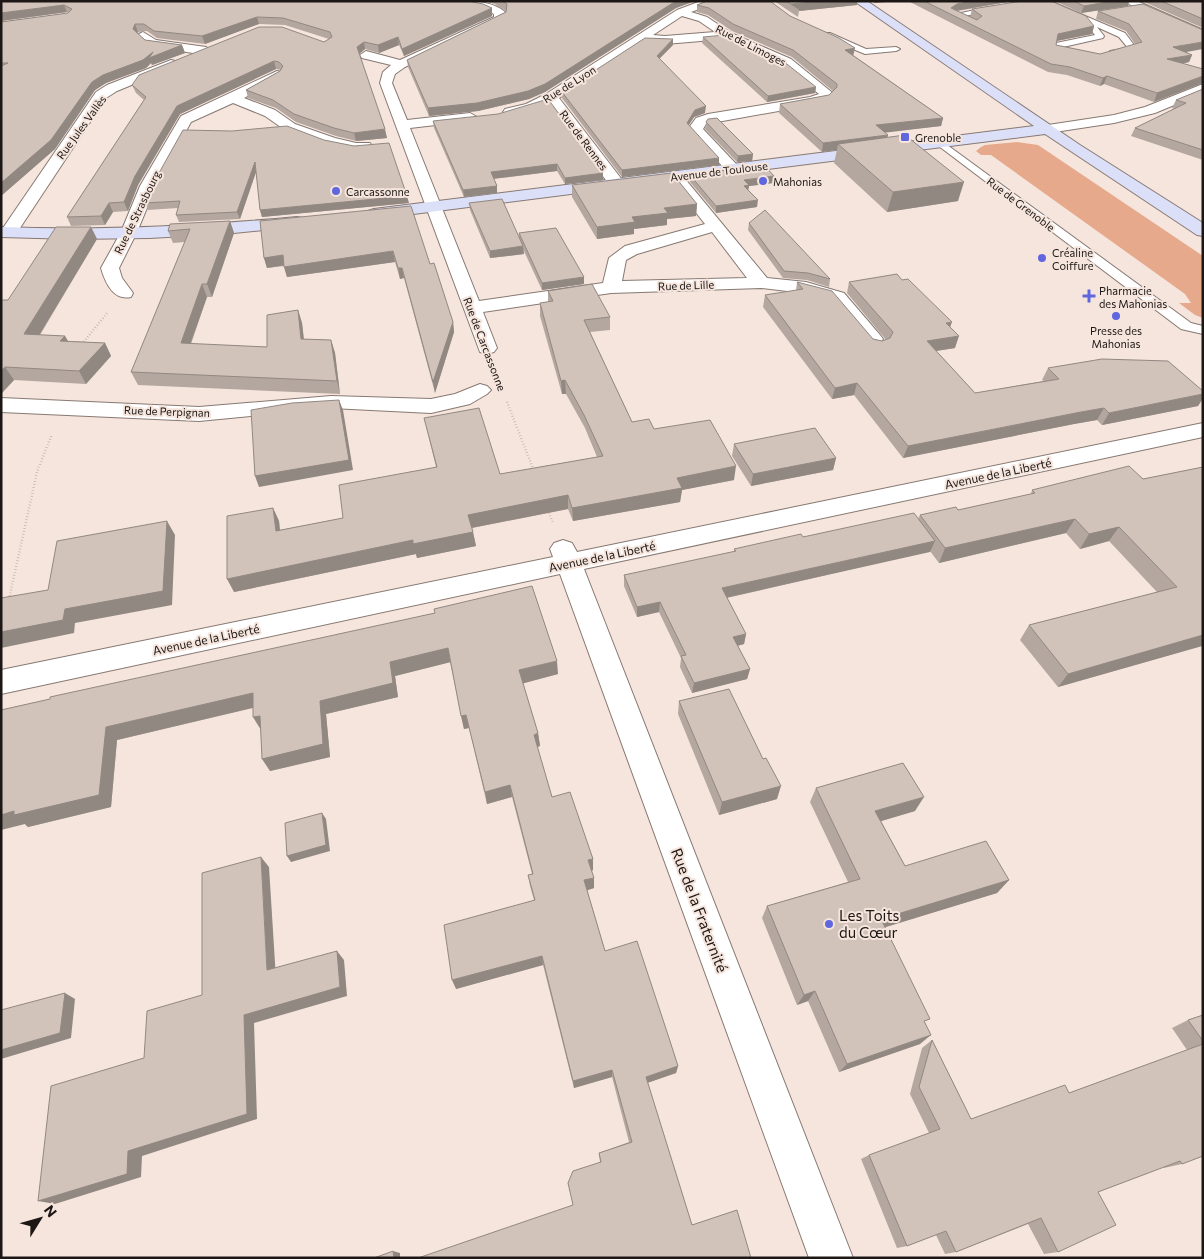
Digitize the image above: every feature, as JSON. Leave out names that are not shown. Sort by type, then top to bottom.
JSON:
[{"type":"street","points":[[366,55],[401,64],[499,19],[500,13],[492,8],[456,1]]},
{"type":"street","name":"Rue de Lyon","points":[[500,114],[531,107],[551,97],[681,12],[694,6],[716,1]]},
{"type":"street","points":[[859,1],[1203,232]]},
{"type":"street","points":[[1133,5],[1203,34]]},
{"type":"street","name":"Rue de Limoges","points":[[681,12],[702,19],[728,35],[787,62],[828,94],[812,101],[708,118],[701,121],[695,128],[733,169]]},
{"type":"street","points":[[143,35],[152,43],[206,51]]},
{"type":"street","points":[[641,38],[665,40],[728,35]]},
{"type":"street","name":"Rue Jules Vallès","points":[[5,233],[101,95],[112,88],[222,44]]},
{"type":"street","name":"Rue de Carcassonne","points":[[401,64],[389,72],[386,83],[486,348]]},
{"type":"street","name":"Rue de Strasbourg","points":[[124,293],[113,279],[110,268],[129,232],[148,186],[184,132],[186,119],[233,98],[277,75]]},
{"type":"street","points":[[1048,129],[1114,119],[1150,110],[1203,88]]},
{"type":"street","name":"Rue de Rennes","points":[[551,97],[617,184]]},
{"type":"street","points":[[233,98],[270,113],[290,127],[331,142],[356,147],[387,144],[405,133],[480,116]]},
{"type":"street","points":[[268,130],[290,127]]},
{"type":"street","name":"Avenue de Toulouse","points":[[355,216],[434,208],[1048,129]]},
{"type":"street","points":[[676,176],[761,283]]},
{"type":"street","points":[[5,233],[129,232],[316,220]]},
{"type":"street","points":[[612,288],[618,258],[631,250],[715,226]]},
{"type":"street","name":"Rue de Lille","points":[[472,308],[612,288],[761,283],[806,288],[837,298],[878,345]]},
{"type":"street","name":"Rue de Perpignan","points":[[1,405],[64,406],[199,414],[331,402],[431,406],[462,399],[480,390]]},
{"type":"street","name":"Avenue de la Liberté","points":[[1,682],[565,556],[1203,430]]},
{"type":"street","name":"Rue de la Fraternité","points":[[565,556],[832,1258]]},
{"type":"lane","points":[[1031,3],[1042,1],[1122,35],[1133,49],[1106,55]]},
{"type":"lane","points":[[974,24],[956,15],[1002,7]]},
{"type":"lane","points":[[1084,18],[1098,14]]},
{"type":"lane","points":[[1084,18],[1100,36],[1059,45],[1058,50],[1090,56]]},
{"type":"lane","points":[[820,32],[865,52],[896,49]]},
{"type":"lane","name":"Rue de Grenoble","points":[[939,142],[1186,326],[1203,330]]},
{"type":"path","points":[[82,345],[124,293]]},
{"type":"path","name":"Rue de Carcassonne","points":[[506,400],[534,473]]},
{"type":"path","points":[[8,604],[37,472],[64,406]]},
{"type":"path","points":[[545,501],[565,556]]},
{"type":"shaded area","points":[[1017,142],[1038,145],[1203,256],[1203,318],[1195,315],[1179,303],[1191,303],[1185,294],[991,155],[981,155],[976,151],[985,145]]},
{"type":"building","points":[[1,1],[468,1],[492,8],[402,49],[398,37],[378,45],[364,42],[357,47],[385,129],[354,133],[334,128],[294,114],[273,100],[246,90],[280,71],[283,66],[279,62],[274,61],[177,106],[135,176],[124,202],[109,203],[101,216],[67,217],[146,97],[132,85],[139,75],[259,27],[282,27],[324,42],[332,37],[330,32],[283,18],[257,17],[202,36],[154,31],[144,24],[135,24],[133,29],[145,40],[182,45],[149,58],[153,52],[143,60],[103,75],[92,82],[51,140],[1,183],[1,66],[8,63],[1,63],[1,22],[68,13],[72,9],[64,5],[1,13]]},
{"type":"building","points":[[502,1],[676,1],[545,84],[528,91],[477,103],[428,108],[407,60],[506,12],[507,4]]},
{"type":"building","points":[[707,1],[770,1],[790,16],[839,38],[855,48],[845,50],[943,118],[876,125],[888,135],[823,143],[780,104],[829,95],[837,87],[837,84],[793,50],[733,24],[709,8],[697,5]]},
{"type":"building","points":[[786,1],[822,1],[791,4],[799,9]]},
{"type":"building","points":[[924,1],[972,1],[957,4],[951,8],[977,20],[982,16],[972,9],[1022,1],[1051,1],[1086,16],[1094,26],[1058,34],[1056,45],[1100,54],[1142,42],[1129,24],[1098,11],[1143,4],[1203,30],[1203,42],[1173,47],[1192,55],[1167,59],[1203,69],[1203,76],[1157,93],[1107,76],[1103,78],[1070,67],[1051,64]]},
{"type":"building","points":[[1074,1],[1113,1],[1084,6]]},
{"type":"building","points":[[1161,1],[1203,1],[1203,19]]},
{"type":"building","points":[[725,35],[783,61],[816,87],[768,96],[703,37]]},
{"type":"building","points":[[645,38],[673,39],[657,56],[706,106],[695,110],[687,123],[719,158],[622,170],[562,92]]},
{"type":"building","points":[[1203,89],[1203,150],[1135,128],[1186,103],[1176,100]]},
{"type":"building","points":[[548,99],[603,173],[565,178],[557,164],[491,172],[497,186],[463,190],[433,121],[498,114]]},
{"type":"building","points":[[717,118],[753,154],[738,156],[706,122],[708,119]]},
{"type":"building","points":[[287,126],[324,140],[354,146],[389,143],[407,196],[260,210],[255,162],[237,212],[176,215],[180,201],[145,203],[155,180],[183,130],[232,131]]},
{"type":"building","points":[[905,135],[964,182],[893,192],[838,144]]},
{"type":"building","points":[[764,165],[774,176],[744,180],[749,185],[744,186],[758,200],[716,206],[690,175]]},
{"type":"building","points":[[672,173],[697,204],[664,208],[668,213],[632,217],[635,222],[597,227],[572,185]]},
{"type":"building","points":[[502,199],[523,246],[490,251],[469,203]]},
{"type":"building","points":[[411,206],[430,264],[434,263],[453,322],[433,382],[402,268],[398,268],[393,251],[284,267],[283,255],[264,258],[260,221]]},
{"type":"building","points":[[765,210],[830,279],[808,273],[784,271],[749,223]]},
{"type":"building","points":[[230,221],[207,284],[202,284],[181,343],[267,347],[267,315],[298,310],[301,339],[331,340],[337,381],[131,372],[190,229],[168,231],[170,224]]},
{"type":"building","points":[[56,227],[91,227],[24,334],[65,336],[60,341],[105,343],[79,371],[5,367],[1,371],[1,300],[8,300]]},
{"type":"building","points":[[556,228],[584,277],[542,283],[519,233]]},
{"type":"building","points":[[897,274],[902,280],[908,279],[952,322],[946,323],[959,336],[927,341],[975,393],[1059,379],[1048,368],[1102,359],[1168,361],[1203,391],[1203,394],[1109,413],[1104,408],[1081,412],[908,446],[857,383],[835,388],[765,295],[803,289],[797,282],[832,291],[873,339],[882,341],[890,338],[893,332],[849,282]]},
{"type":"building","points":[[592,284],[610,317],[584,320],[632,422],[649,419],[654,429],[710,420],[736,466],[677,478],[682,488],[572,508],[568,495],[468,515],[473,532],[413,544],[413,540],[227,579],[227,516],[273,508],[276,531],[343,518],[339,485],[437,467],[424,418],[479,408],[500,474],[603,456],[565,380],[561,381],[540,303],[553,301],[548,291]]},
{"type":"building","points":[[339,400],[349,460],[255,476],[251,410],[292,403]]},
{"type":"building","points":[[815,428],[836,458],[753,474],[734,444]]},
{"type":"building","points":[[1129,466],[1143,479],[1203,467],[1203,635],[1068,674],[1029,625],[1177,587],[1119,527],[1089,534],[1075,519],[945,548],[920,515],[956,507],[958,510],[1035,493],[1032,490]]},
{"type":"building","points":[[914,513],[935,541],[722,588],[746,634],[733,637],[750,669],[694,683],[681,656],[686,655],[660,602],[637,607],[624,575],[736,551],[734,549],[801,534],[803,537]]},
{"type":"building","points":[[167,521],[163,591],[65,609],[63,620],[1,632],[1,598],[48,590],[57,541]]},
{"type":"building","points":[[532,586],[557,661],[519,670],[538,733],[534,735],[552,797],[570,792],[593,859],[588,860],[594,878],[584,880],[605,951],[637,941],[669,1038],[678,1066],[646,1077],[692,1225],[737,1210],[751,1258],[418,1258],[573,1205],[568,1183],[573,1171],[601,1162],[599,1153],[632,1142],[612,1070],[573,1081],[542,956],[452,980],[444,925],[535,900],[528,875],[533,874],[510,785],[485,792],[466,715],[461,716],[448,648],[390,662],[393,683],[320,701],[323,744],[262,759],[260,716],[253,717],[253,693],[106,727],[99,795],[14,815],[14,811],[1,815],[1,710],[50,699],[50,697],[435,613],[434,609]]},
{"type":"building","points":[[729,689],[763,759],[766,758],[781,786],[722,802],[679,701]]},
{"type":"building","points":[[903,763],[924,797],[875,811],[905,866],[986,841],[1009,880],[881,919],[930,1019],[924,1021],[931,1035],[847,1064],[815,991],[804,995],[767,906],[860,879],[816,788]]},
{"type":"building","points":[[322,813],[326,845],[287,856],[285,823]]},
{"type":"building","points":[[261,857],[267,970],[337,951],[340,987],[244,1015],[247,1114],[128,1151],[127,1174],[38,1201],[51,1086],[144,1058],[147,1011],[202,995],[202,873]]},
{"type":"building","points":[[65,993],[60,1033],[1,1050],[1,1010]]},
{"type":"building","points":[[1203,1015],[1203,1041],[1188,1020]]},
{"type":"building","points":[[932,1040],[971,1119],[1065,1085],[1069,1093],[1203,1044],[1203,1156],[1182,1164],[1180,1161],[1098,1192],[1116,1225],[1058,1252],[1041,1218],[956,1252],[946,1231],[907,1246],[869,1155],[940,1129],[919,1087]]},
{"type":"building","points":[[393,1251],[394,1258],[374,1258]]},
{"type":"place","name":"Grenoble","points":[[905,137]]},
{"type":"place","name":"Mahonias","points":[[763,181]]},
{"type":"place","name":"Carcassonne","points":[[336,191]]},
{"type":"place","name":"Créaline Coiffure","points":[[1042,258]]},
{"type":"place","name":"Pharmacie des Mahonias","points":[[1089,296]]},
{"type":"place","name":"Presse des Mahonias","points":[[1116,316]]},
{"type":"place","name":"Les Toits du Cœur","points":[[829,924]]}]
